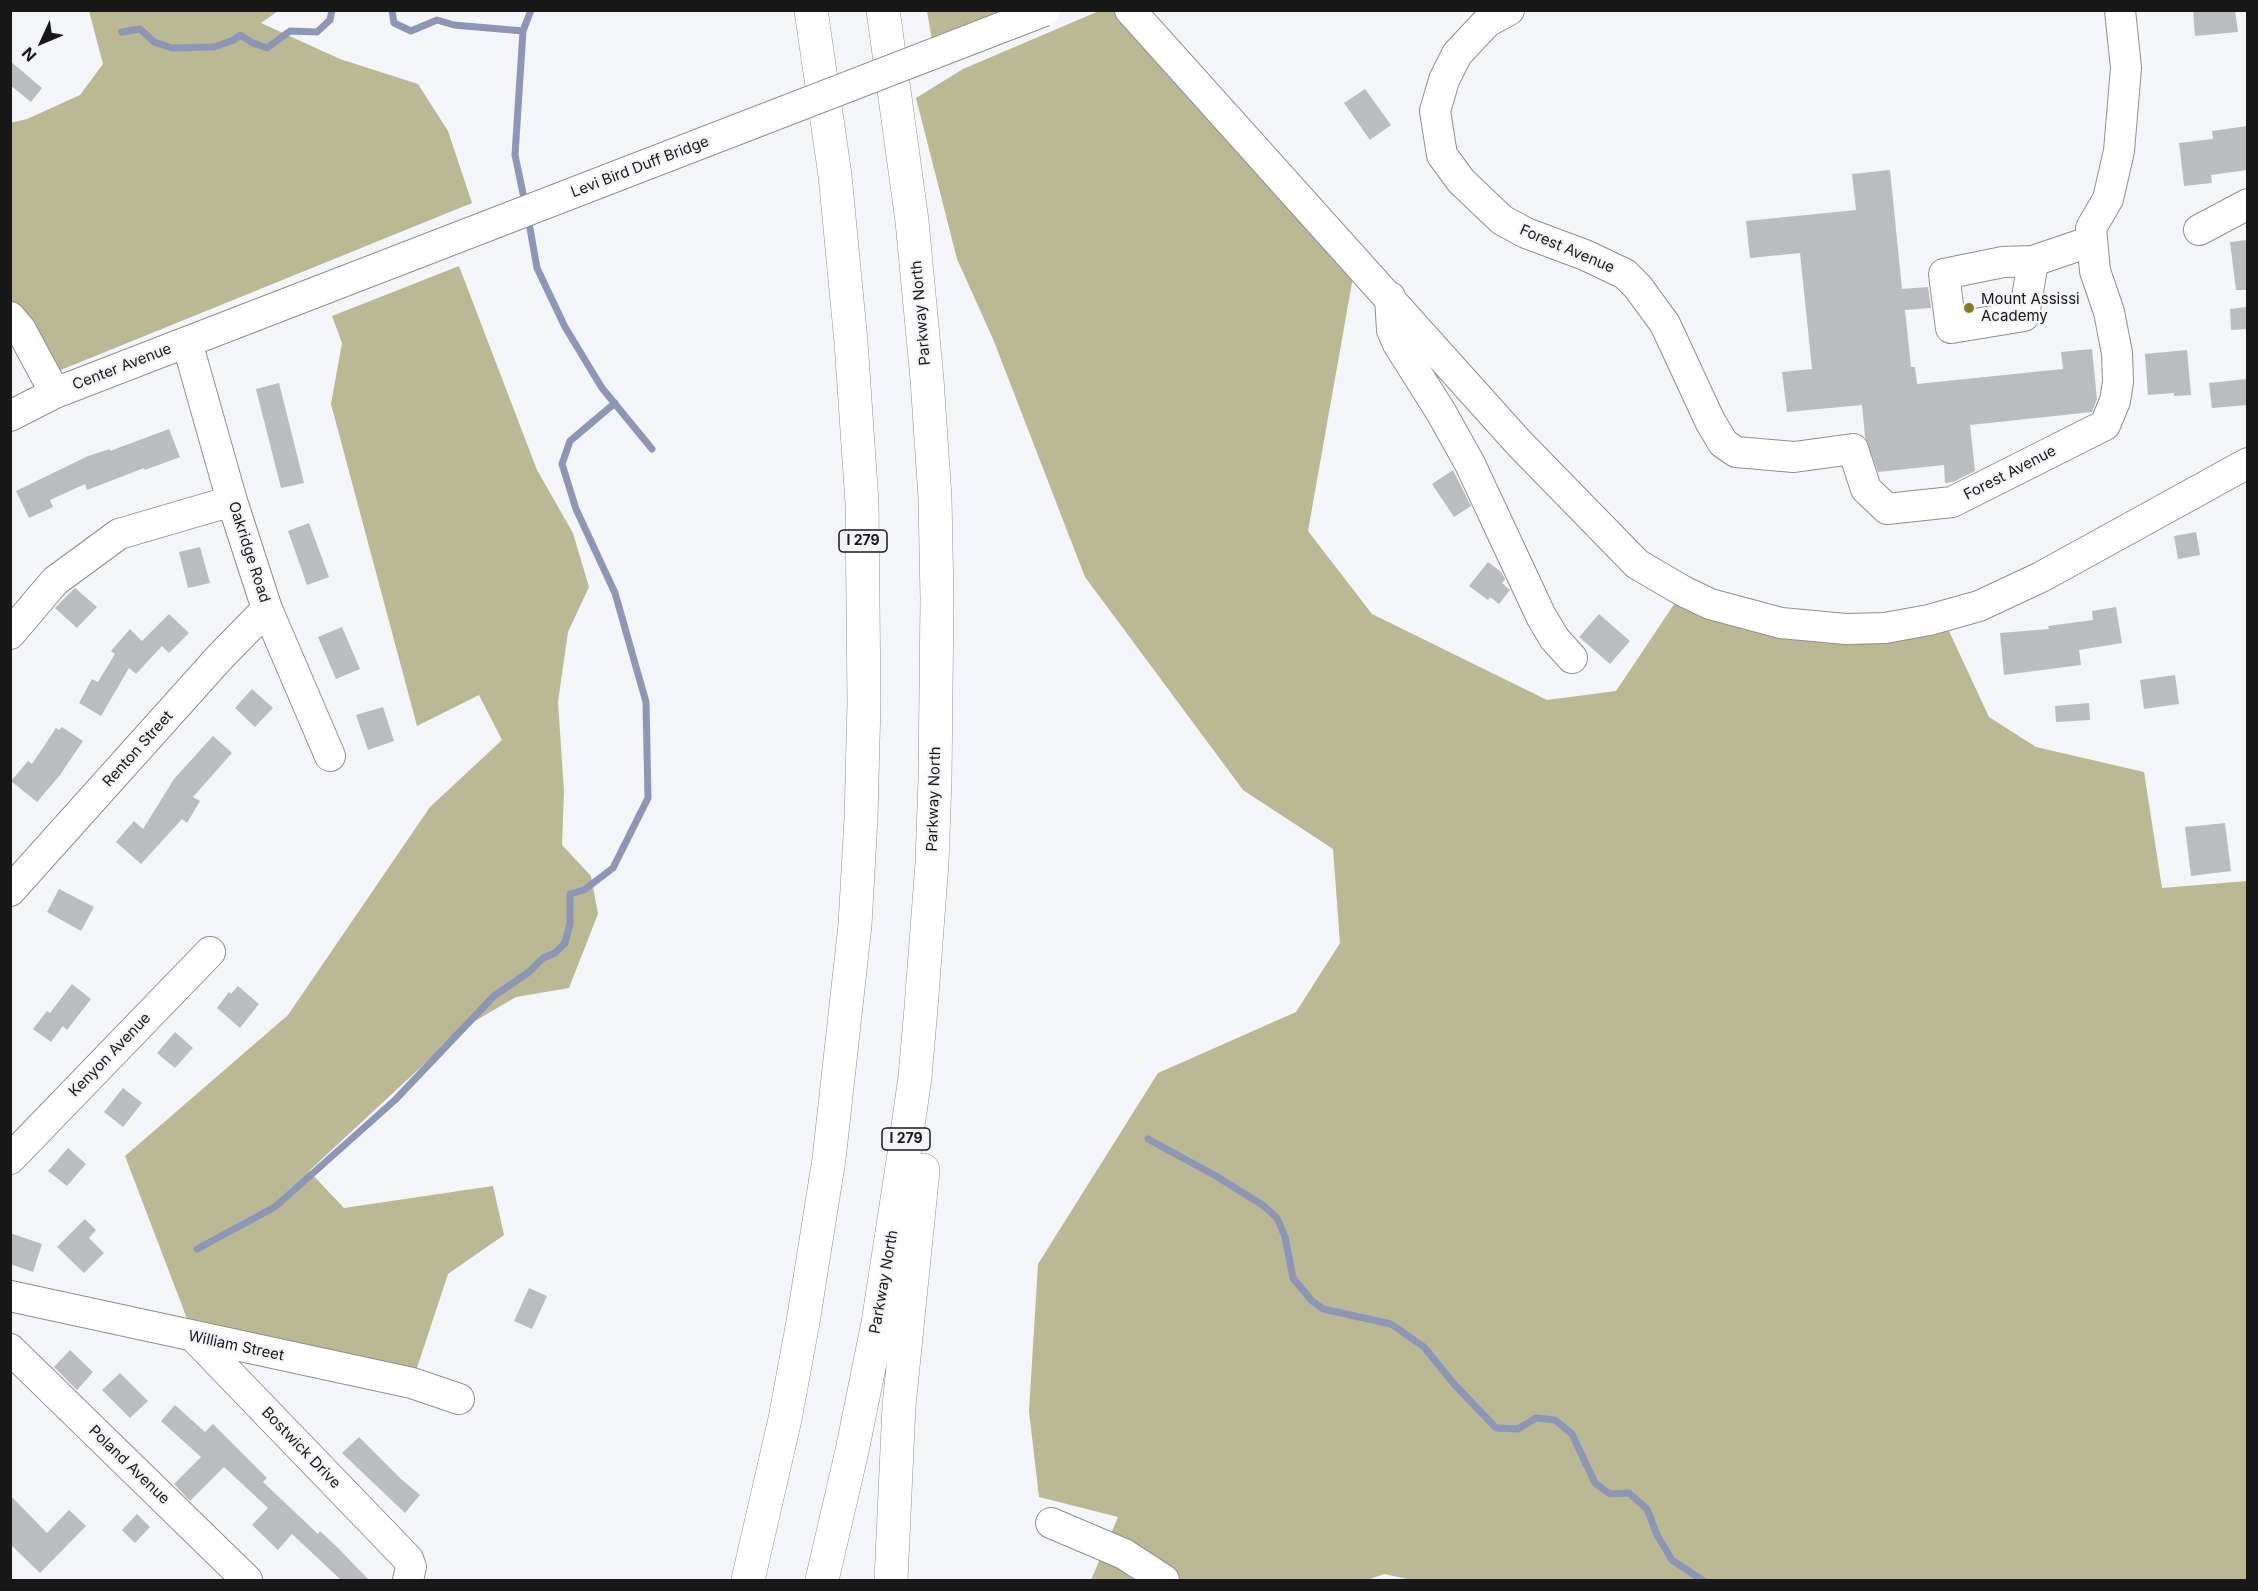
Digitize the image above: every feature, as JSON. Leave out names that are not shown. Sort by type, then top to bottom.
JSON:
[{"type":"highway","name":"I 279","points":[[748,1581],[785,1419],[829,1159],[855,925],[864,703],[862,503],[852,354],[833,164],[811,10]]},
{"type":"highway","name":"Parkway North","points":[[822,1581],[848,1471],[878,1323],[915,1077],[932,863],[937,599],[935,498],[927,379],[912,221],[883,10]]},
{"type":"highway","points":[[891,1581],[899,1406],[944,970],[947,867],[936,691]]},
{"type":"highway","points":[[732,1581],[785,1419]]},
{"type":"street","points":[[1130,10],[1518,442],[1637,564],[1710,604],[1781,623],[1846,629],[1885,628],[1929,620],[1979,606],[2041,577],[2247,463]]},
{"type":"street","name":"Forest Avenue","points":[[1509,10],[1486,22],[1457,54],[1444,80],[1435,111],[1442,155],[1461,181],[1502,220],[1526,233],[1585,255],[1625,274],[1638,287],[1665,324],[1710,421],[1723,443],[1736,452],[1794,457],[1852,449],[1866,489],[1887,508],[1952,502],[2105,425],[2115,401],[2118,382],[2117,353],[2109,312],[2095,271],[2091,228],[2108,199],[2119,151],[2126,68],[2120,10]]},
{"type":"street","name":"Levi Bird Duff Bridge","points":[[236,323],[1045,11]]},
{"type":"street","points":[[2199,230],[2247,204]]},
{"type":"street","points":[[2033,261],[2092,241]]},
{"type":"street","points":[[1390,297],[1392,330],[1398,344],[1441,412],[1470,464],[1541,616],[1554,638],[1572,658]]},
{"type":"street","points":[[10,317],[21,330],[55,393]]},
{"type":"street","name":"Center Avenue","points":[[10,416],[55,393],[236,323]]},
{"type":"street","name":"Oakridge Road","points":[[187,342],[232,501],[267,609],[330,756]]},
{"type":"street","points":[[10,634],[55,581],[119,534],[232,501]]},
{"type":"street","name":"Renton Street","points":[[10,891],[220,657],[267,609]]},
{"type":"street","name":"Kenyon Avenue","points":[[10,1159],[210,952]]},
{"type":"street","name":"William Street","points":[[10,1296],[412,1383],[459,1399]]},
{"type":"street","name":"Bostwick Drive","points":[[194,1337],[408,1570]]},
{"type":"street","name":"Poland Avenue","points":[[10,1349],[247,1581]]},
{"type":"street","points":[[1051,1523],[1124,1554],[1164,1581]]},
{"type":"green space","points":[[1044,10],[934,53],[927,11]]},
{"type":"green space","points":[[89,11],[278,11],[261,23],[340,59],[418,84],[448,131],[472,203],[46,376],[11,317],[10,123],[27,119],[80,95],[103,64]]},
{"type":"green space","points":[[1099,11],[1130,11],[1356,260],[1308,531],[1372,614],[1547,700],[1616,691],[1683,591],[1710,604],[1948,629],[1989,717],[2036,747],[2144,772],[2162,888],[2247,881],[2247,1580],[1412,1580],[1384,1574],[1367,1580],[1091,1580],[1118,1517],[1039,1497],[1029,1411],[1038,1264],[1158,1073],[1296,1012],[1340,943],[1333,849],[1243,790],[1085,577],[993,339],[957,259],[916,98],[963,69]]},
{"type":"green space","points":[[459,266],[537,470],[573,533],[589,587],[568,632],[558,702],[564,791],[562,845],[591,876],[598,914],[569,988],[516,997],[463,1028],[309,1171],[344,1208],[493,1186],[504,1235],[448,1274],[412,1383],[194,1337],[125,1156],[288,1015],[430,807],[502,740],[479,695],[417,726],[331,404],[342,343],[332,316]]},
{"type":"building","points":[[2193,10],[2235,10],[2238,32],[2195,36]]},
{"type":"building","points":[[10,61],[42,88],[31,102],[10,85]]},
{"type":"building","points":[[1365,89],[1391,125],[1370,140],[1344,103]]},
{"type":"building","points":[[2247,126],[2247,170],[2211,175],[2212,183],[2184,186],[2179,143],[2213,139],[2212,131]]},
{"type":"building","points":[[1890,170],[1902,289],[1928,287],[1931,308],[1905,310],[1911,367],[1915,367],[1917,384],[2063,369],[2061,352],[2092,349],[2097,399],[2092,412],[1970,425],[1975,471],[1953,482],[1945,483],[1944,465],[1878,472],[1865,437],[1862,405],[1787,412],[1782,372],[1812,369],[1800,253],[1750,258],[1746,221],[1856,210],[1852,174]]},
{"type":"building","points":[[2247,240],[2247,290],[2236,290],[2230,242]]},
{"type":"building","points":[[2247,307],[2247,329],[2231,330],[2230,309]]},
{"type":"building","points":[[2187,350],[2191,395],[2174,396],[2174,393],[2148,395],[2145,354]]},
{"type":"building","points":[[2247,379],[2247,405],[2212,408],[2209,383]]},
{"type":"building","points":[[279,383],[304,483],[281,488],[256,389]]},
{"type":"building","points":[[169,429],[180,457],[87,490],[85,484],[50,500],[53,507],[29,518],[16,491],[88,456],[110,449],[110,451]]},
{"type":"building","points":[[1453,470],[1471,506],[1454,517],[1432,484]]},
{"type":"building","points":[[309,523],[329,577],[307,585],[288,531]]},
{"type":"building","points":[[2196,532],[2200,555],[2178,559],[2174,536]]},
{"type":"building","points":[[200,547],[210,583],[188,588],[179,552]]},
{"type":"building","points":[[1488,562],[1501,572],[1505,579],[1502,583],[1510,590],[1499,604],[1490,597],[1488,600],[1469,586]]},
{"type":"building","points":[[75,588],[97,607],[77,628],[55,608]]},
{"type":"building","points":[[2116,607],[2122,643],[2079,650],[2081,665],[2004,675],[2000,633],[2049,629],[2048,626],[2093,620],[2092,611]]},
{"type":"building","points":[[169,614],[189,633],[169,653],[162,646],[136,674],[129,668],[101,716],[79,703],[92,679],[98,682],[115,654],[111,651],[130,629],[142,641]]},
{"type":"building","points":[[1599,614],[1630,641],[1610,664],[1579,637]]},
{"type":"building","points":[[342,627],[360,669],[336,679],[318,637]]},
{"type":"building","points":[[2175,675],[2179,704],[2144,709],[2140,680]]},
{"type":"building","points":[[252,689],[273,708],[255,727],[235,708]]},
{"type":"building","points":[[2089,703],[2090,720],[2056,722],[2055,706]]},
{"type":"building","points":[[383,707],[394,741],[368,750],[356,715]]},
{"type":"building","points":[[62,727],[83,741],[60,775],[37,802],[11,781],[28,761],[32,764],[56,728],[59,730]]},
{"type":"building","points":[[213,736],[232,753],[193,797],[200,801],[187,823],[182,819],[141,864],[116,842],[134,821],[143,829],[174,779]]},
{"type":"building","points":[[2225,823],[2231,871],[2191,876],[2185,827]]},
{"type":"building","points":[[59,889],[94,907],[81,931],[47,912]]},
{"type":"building","points":[[72,984],[91,999],[67,1030],[63,1026],[51,1042],[33,1029],[47,1011],[50,1013]]},
{"type":"building","points":[[238,986],[259,1004],[240,1028],[217,1008],[229,992],[231,994]]},
{"type":"building","points":[[175,1032],[193,1048],[175,1068],[157,1053]]},
{"type":"building","points":[[123,1088],[142,1103],[123,1127],[104,1112]]},
{"type":"building","points":[[68,1148],[86,1164],[67,1186],[48,1171]]},
{"type":"building","points":[[85,1219],[96,1230],[89,1238],[104,1253],[84,1273],[57,1247]]},
{"type":"building","points":[[10,1233],[42,1244],[33,1272],[10,1264]]},
{"type":"building","points":[[529,1288],[547,1296],[532,1329],[514,1321]]},
{"type":"building","points":[[70,1350],[93,1372],[77,1390],[54,1367]]},
{"type":"building","points":[[120,1373],[148,1401],[130,1418],[102,1390]]},
{"type":"building","points":[[175,1405],[205,1432],[213,1424],[267,1478],[263,1482],[318,1534],[320,1531],[370,1581],[342,1581],[292,1534],[278,1550],[252,1525],[268,1508],[224,1467],[190,1501],[174,1484],[201,1457],[161,1421]]},
{"type":"building","points":[[359,1437],[420,1495],[405,1513],[342,1453]]},
{"type":"building","points":[[10,1495],[47,1533],[69,1510],[86,1526],[40,1573],[10,1544]]},
{"type":"building","points":[[137,1514],[150,1527],[135,1543],[122,1530]]},
{"type":"waterway","points":[[122,32],[140,29],[154,42],[172,48],[214,47],[234,40],[240,35],[267,48],[290,31],[317,32],[330,20],[332,10]]},
{"type":"waterway","points":[[392,10],[394,23],[411,31],[437,20],[454,25],[523,31]]},
{"type":"waterway","points":[[525,203],[515,155],[523,31],[531,10]]},
{"type":"waterway","points":[[528,217],[537,268],[565,327],[602,388],[652,449]]},
{"type":"waterway","points":[[197,1249],[275,1207],[395,1100],[494,996],[529,972],[543,958],[555,953],[565,943],[570,924],[570,894],[584,890],[613,868],[648,798],[646,702],[615,593],[576,509],[562,464],[570,441],[615,403]]},
{"type":"waterway","points":[[1148,1139],[1216,1176],[1264,1206],[1277,1218],[1285,1237],[1293,1278],[1311,1300],[1323,1309],[1391,1324],[1424,1347],[1454,1384],[1496,1428],[1518,1429],[1536,1418],[1555,1420],[1572,1434],[1595,1483],[1610,1494],[1629,1493],[1647,1509],[1657,1535],[1672,1560],[1702,1580]]},
{"type":"place","name":"Mount Assissi Academy","points":[[1969,308]]}]
